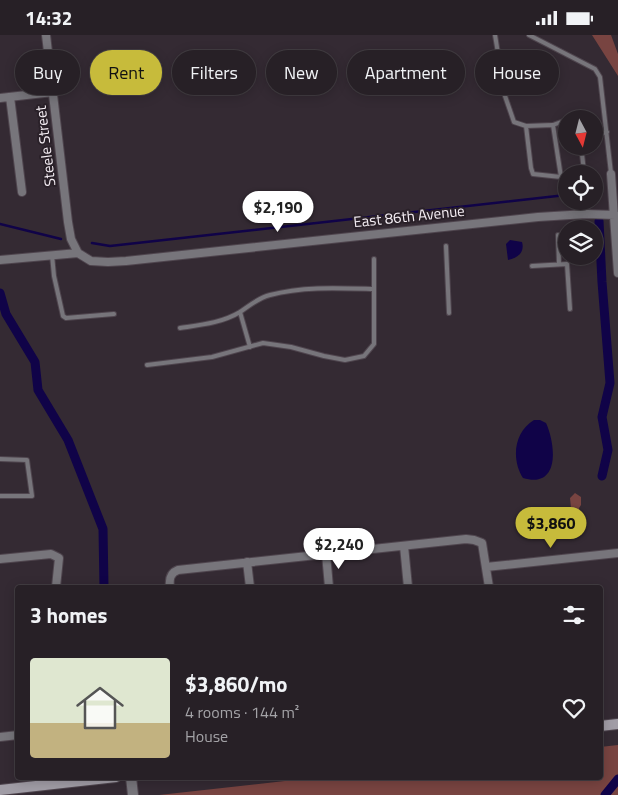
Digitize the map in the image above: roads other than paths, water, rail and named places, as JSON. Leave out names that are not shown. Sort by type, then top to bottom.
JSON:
[{"type":"main road","points":[[603,726],[618,724]]},
{"type":"main road","points":[[0,790],[89,780]]},
{"type":"street","name":"Steele Street","points":[[46,35],[48,50]]},
{"type":"street","points":[[0,98],[27,95]]},
{"type":"street","name":"Steele Street","points":[[53,95],[71,239],[78,253]]},
{"type":"street","points":[[10,97],[22,192]]},
{"type":"street","points":[[611,174],[618,273]]},
{"type":"street","name":"East 86th Avenue","points":[[0,261],[78,253],[92,261],[108,263],[538,217],[586,214],[614,215]]},
{"type":"street","points":[[170,585],[170,577],[178,570],[474,540],[482,543],[488,585]]},
{"type":"street","points":[[404,546],[408,585]]},
{"type":"street","points":[[486,567],[618,553]]},
{"type":"street","points":[[0,559],[51,554],[59,558],[56,585]]},
{"type":"street","points":[[326,554],[329,585]]},
{"type":"street","points":[[247,563],[250,585]]},
{"type":"street","points":[[0,737],[15,735]]},
{"type":"street","points":[[131,780],[133,795]]},
{"type":"lane","points":[[495,35],[500,70],[509,111],[514,122],[526,126],[553,125],[558,122]]},
{"type":"lane","points":[[529,35],[596,69],[600,77],[611,174]]},
{"type":"lane","points":[[553,125],[559,165]]},
{"type":"lane","points":[[526,126],[533,174],[558,177]]},
{"type":"lane","points":[[603,133],[607,132]]},
{"type":"lane","points":[[446,246],[449,313]]},
{"type":"lane","points":[[52,255],[54,276],[63,317],[114,314]]},
{"type":"lane","points":[[147,365],[212,357],[263,343],[291,347],[324,357],[345,360],[364,356],[374,344],[374,259]]},
{"type":"lane","points":[[532,266],[558,264]]},
{"type":"lane","points":[[567,265],[570,309]]},
{"type":"lane","points":[[180,328],[203,325],[224,319],[269,295],[306,289],[374,289]]},
{"type":"lane","points":[[240,312],[250,347]]},
{"type":"lane","points":[[0,459],[27,460],[32,496],[0,496]]},
{"type":"waterway","points":[[92,243],[110,246],[558,196]]},
{"type":"waterway","points":[[0,224],[61,239]]},
{"type":"waterway","points":[[601,265],[610,383],[602,417],[608,450],[602,476]]},
{"type":"waterway","points":[[0,293],[6,314],[35,362],[38,390],[68,440],[103,529],[104,585]]},
{"type":"waterway","points":[[605,795],[618,779]]}]
